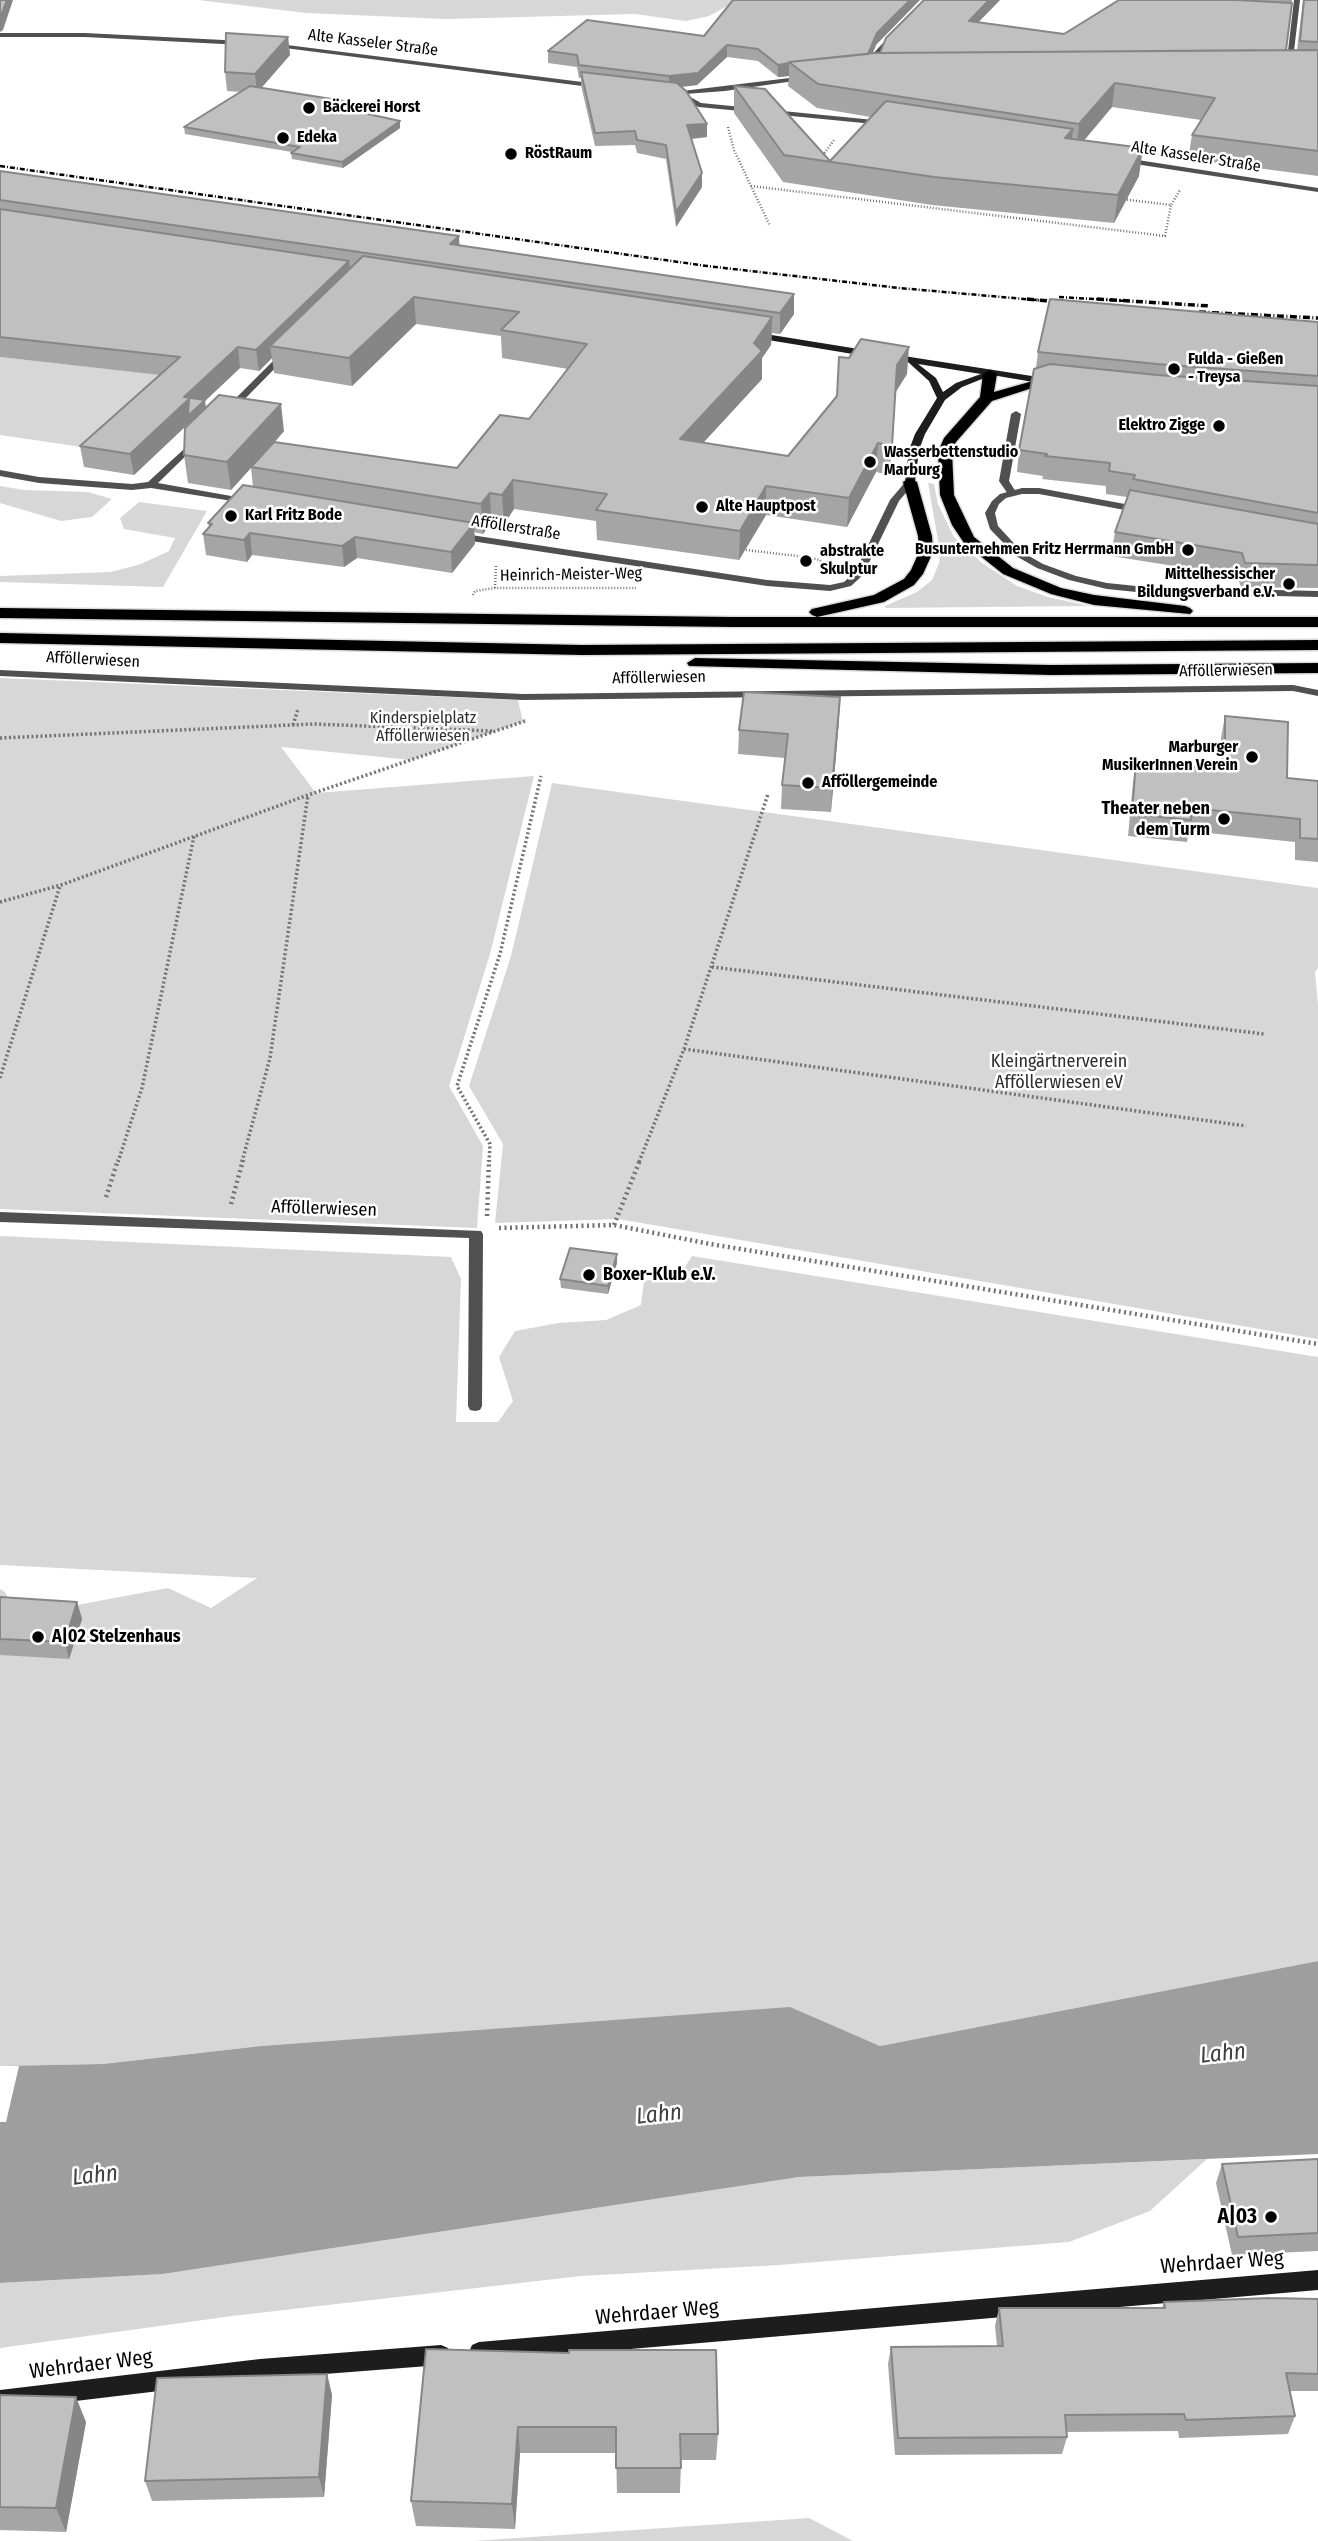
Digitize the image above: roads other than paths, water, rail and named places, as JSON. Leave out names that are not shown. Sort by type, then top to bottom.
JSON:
[{"type":"highway","points":[[990,374],[986,398],[949,441],[945,452],[947,495],[959,525],[989,559],[1033,583],[1094,600],[1292,622]]},
{"type":"highway","points":[[986,398],[1053,382]]},
{"type":"highway","points":[[732,622],[834,610],[866,603],[909,582],[918,571],[926,552],[925,536],[910,482]]},
{"type":"highway","points":[[0,612],[732,622],[1318,622]]},
{"type":"highway","points":[[0,638],[582,650],[1318,645]]},
{"type":"highway","points":[[582,650],[699,663],[1051,670],[1318,668]]},
{"type":"main road","points":[[737,333],[1053,382]]},
{"type":"main road","points":[[908,360],[933,380],[941,398]]},
{"type":"main road","points":[[910,482],[914,450],[941,398],[959,385],[990,374]]},
{"type":"main road","name":"Wehrdaer Weg","points":[[0,2400],[260,2370],[1318,2280]]},
{"type":"street","points":[[1275,69],[1293,69],[1297,0]]},
{"type":"street","points":[[1283,10],[1297,11]]},
{"type":"street","points":[[873,72],[874,56],[899,30]]},
{"type":"street","points":[[0,35],[85,35],[251,44]]},
{"type":"street","name":"Alte Kasseler Straße","points":[[261,44],[328,50],[612,88]]},
{"type":"street","points":[[859,73],[887,72]]},
{"type":"street","points":[[659,92],[726,89],[814,77]]},
{"type":"street","points":[[726,89],[737,109]]},
{"type":"street","points":[[680,92],[685,98],[699,105],[892,125]]},
{"type":"street","name":"Alte Kasseler Straße","points":[[1111,158],[1318,190]]},
{"type":"street","points":[[221,417],[295,344]]},
{"type":"street","points":[[1011,492],[1004,481],[1016,414]]},
{"type":"street","points":[[151,485],[201,437]]},
{"type":"street","points":[[0,473],[39,480],[151,485],[254,503]]},
{"type":"street","name":"Afföllerstraße","points":[[444,533],[767,583],[819,588],[841,586],[853,580],[871,552],[895,500],[910,482]]},
{"type":"street","points":[[1148,512],[1039,491],[1011,492],[995,503],[990,513],[993,527],[1018,554],[1073,579],[1146,590],[1318,594]]},
{"type":"street","name":"Afföllerwiesen","points":[[0,673],[523,697],[1293,688],[1318,693]]},
{"type":"street","name":"Afföllerwiesen","points":[[0,1217],[481,1233],[475,1406]]},
{"type":"water","name":"Lahn","points":[[1318,1961],[1318,2154],[799,2177],[163,2274],[0,2283],[0,2066],[103,2064],[261,2046],[790,2007],[880,2046]]},
{"type":"railway","points":[[0,166],[707,266],[899,288],[1047,301]]},
{"type":"railway","points":[[1059,297],[1126,301]]},
{"type":"railway","points":[[1027,299],[1070,303]]},
{"type":"railway","points":[[1097,299],[1210,306]]},
{"type":"railway","points":[[1199,312],[1318,318]]},
{"type":"place","name":"Bäckerei Horst","points":[[309,108]]},
{"type":"place","name":"Edeka","points":[[283,138]]},
{"type":"place","name":"RöstRaum","points":[[511,154]]},
{"type":"place","name":"Fulda - Gießen - Treysa","points":[[1174,369]]},
{"type":"place","name":"Elektro Zigge","points":[[1219,426]]},
{"type":"place","name":"Wasserbettenstudio Marburg","points":[[870,462]]},
{"type":"place","name":"Alte Hauptpost","points":[[702,507]]},
{"type":"place","name":"Karl Fritz Bode","points":[[231,516]]},
{"type":"place","name":"Busunternehmen Fritz Herrmann GmbH","points":[[1188,550]]},
{"type":"place","name":"abstrakte Skulptur","points":[[806,561]]},
{"type":"place","name":"Mittelhessischer Bildungsverband e.V.","points":[[1289,584]]},
{"type":"place","name":"Marburger MusikerInnen Verein","points":[[1252,757]]},
{"type":"place","name":"Afföllergemeinde","points":[[808,783]]},
{"type":"place","name":"Theater neben dem Turm","points":[[1224,819]]},
{"type":"place","name":"Boxer-Klub e.V.","points":[[589,1275]]},
{"type":"place","name":"A|02 Stelzenhaus","points":[[38,1637]]},
{"type":"place","name":"A|03","points":[[1271,2217]]},
{"type":"park label","name":"Kinderspielplatz Afföllerwiesen","points":[[423,728]]},
{"type":"park label","name":"Kleingärtnerverein Afföllerwiesen eV","points":[[1059,1072]]}]
